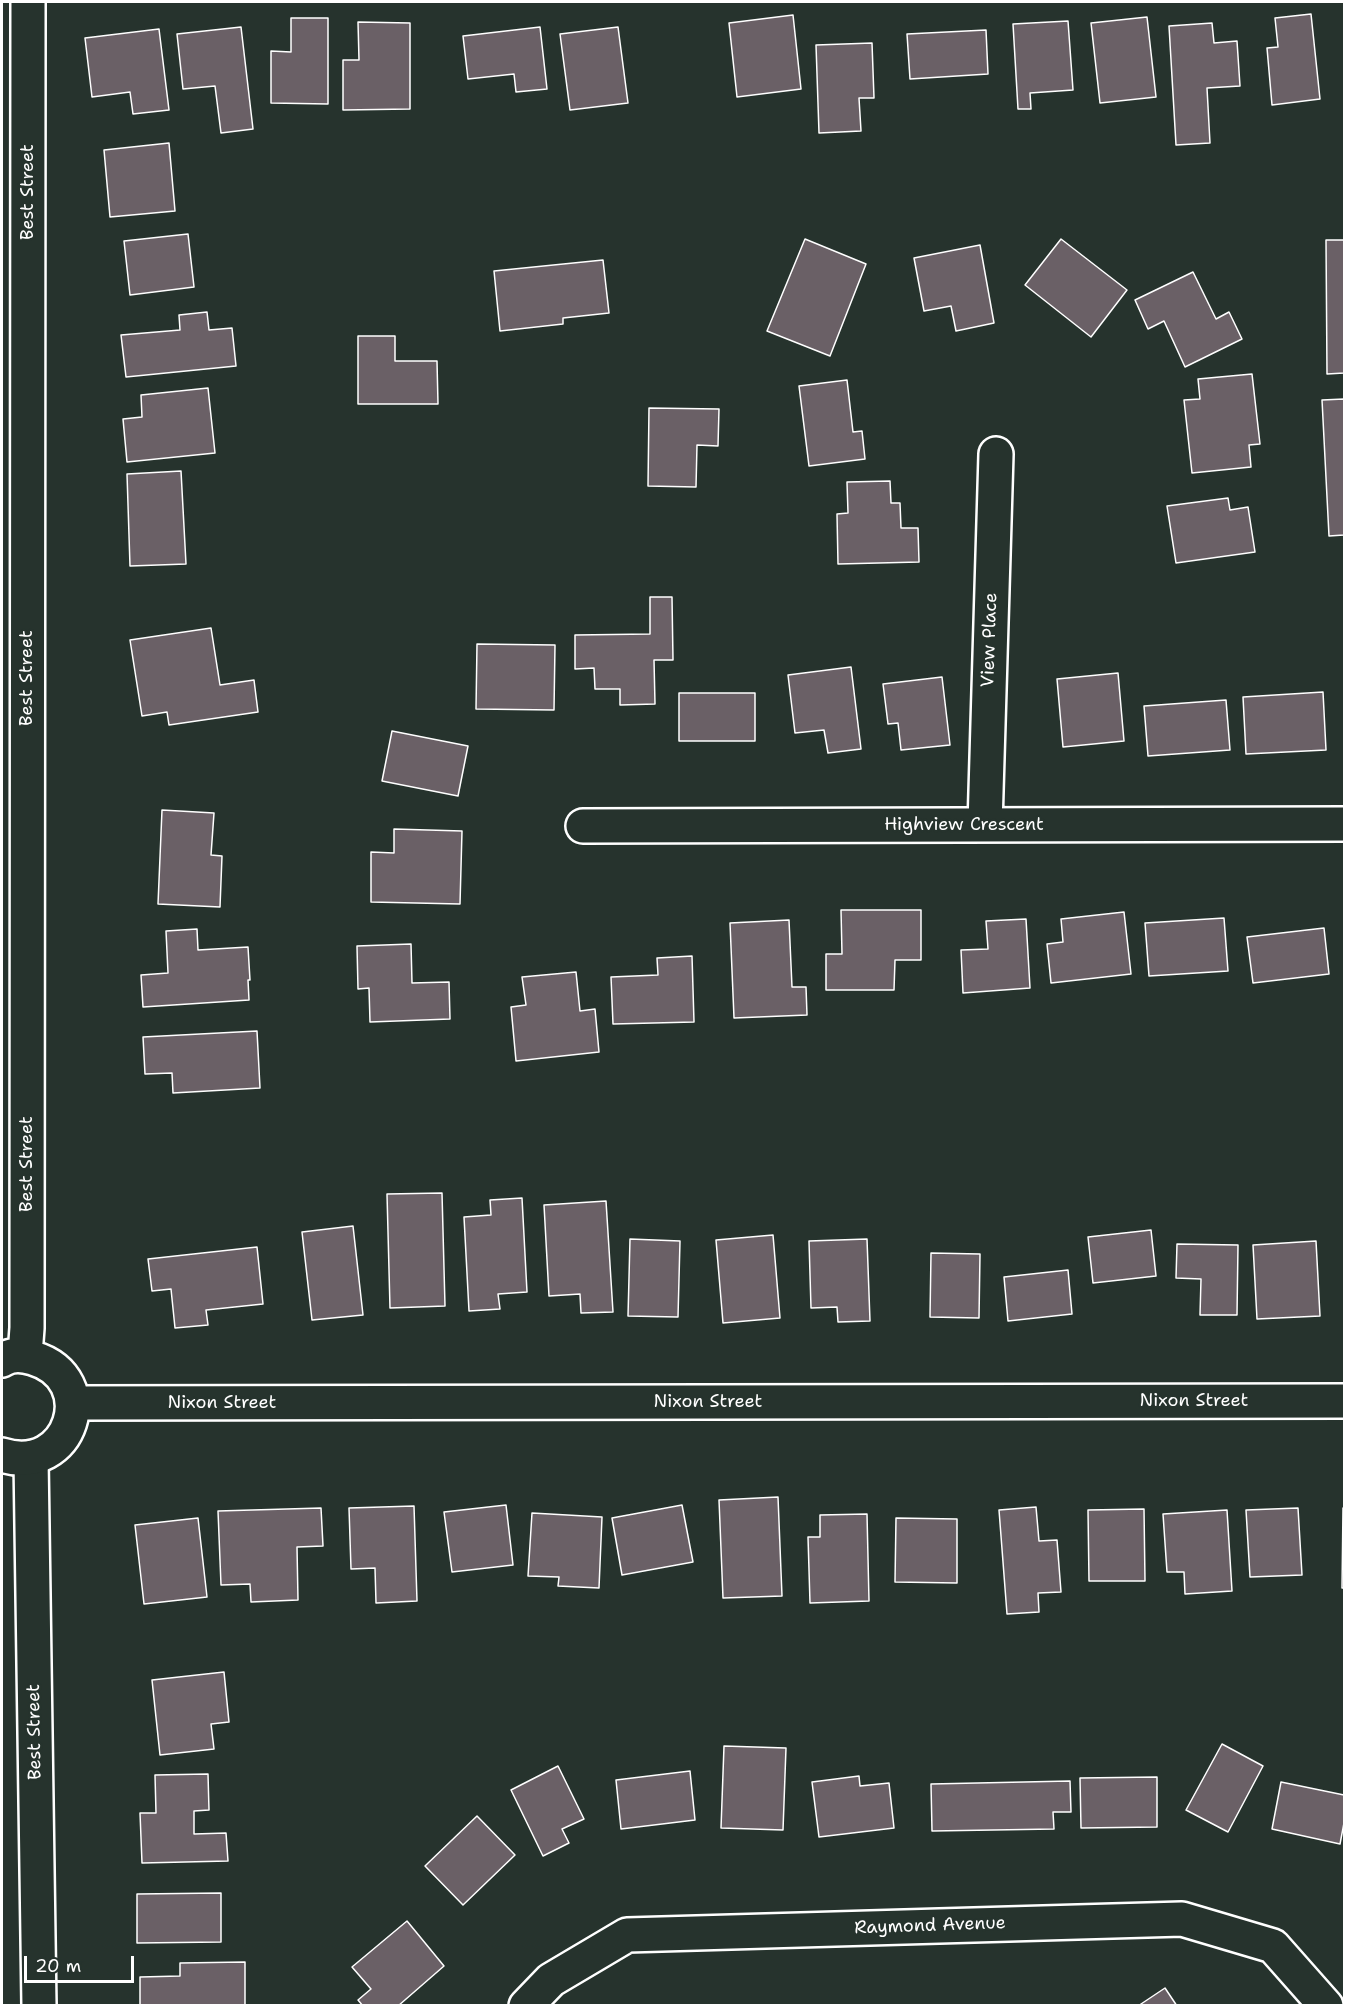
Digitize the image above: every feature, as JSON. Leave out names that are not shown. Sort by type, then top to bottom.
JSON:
[{"type":"street","name":"Best Street","points":[[13,1357],[27,1328],[28,2]]},
{"type":"street","name":"View Place","points":[[985,825],[996,454]]},
{"type":"street","name":"Highview Crescent","points":[[583,826],[1344,824]]},
{"type":"street","points":[[13,1357],[46,1362],[58,1370],[68,1386],[72,1403],[71,1419],[64,1436],[48,1451],[16,1457]]},
{"type":"street","name":"Nixon Street","points":[[72,1403],[1344,1401]]},
{"type":"street","name":"Best Street","points":[[16,1457],[39,2006]]},
{"type":"street","name":"Raymond Avenue","points":[[526,2006],[551,1980],[627,1935],[1182,1919],[1273,1946],[1326,2006]]},
{"type":"building","points":[[1311,14],[1320,99],[1272,105],[1267,48],[1278,47],[1275,18]]},
{"type":"building","points":[[793,15],[801,89],[737,97],[729,23]]},
{"type":"building","points":[[1147,17],[1156,97],[1100,103],[1091,23]]},
{"type":"building","points":[[291,18],[328,18],[328,104],[271,103],[271,51],[291,52]]},
{"type":"building","points":[[1068,21],[1073,90],[1030,93],[1031,109],[1018,109],[1013,24]]},
{"type":"building","points":[[358,22],[410,23],[410,109],[343,110],[343,60],[359,60]]},
{"type":"building","points":[[1212,23],[1214,43],[1237,41],[1240,86],[1207,88],[1210,143],[1176,145],[1169,26]]},
{"type":"building","points":[[241,27],[253,129],[221,133],[215,86],[183,89],[177,34]]},
{"type":"building","points":[[540,27],[547,89],[516,92],[514,74],[468,79],[463,36]]},
{"type":"building","points":[[618,27],[628,103],[570,110],[560,34]]},
{"type":"building","points":[[159,29],[169,110],[133,114],[130,92],[92,97],[85,38]]},
{"type":"building","points":[[986,30],[988,74],[910,79],[907,34]]},
{"type":"building","points":[[872,43],[874,98],[859,98],[861,131],[819,133],[816,45]]},
{"type":"building","points":[[169,143],[175,211],[110,217],[104,150]]},
{"type":"building","points":[[188,234],[194,287],[130,295],[124,241]]},
{"type":"building","points":[[805,239],[866,264],[830,356],[767,331]]},
{"type":"building","points":[[1061,239],[1127,290],[1091,337],[1025,285]]},
{"type":"building","points":[[1326,240],[1344,240],[1344,373],[1327,374]]},
{"type":"building","points":[[980,245],[994,323],[956,331],[951,306],[924,311],[914,258]]},
{"type":"building","points":[[603,260],[609,313],[563,318],[563,324],[500,331],[494,271]]},
{"type":"building","points":[[1193,272],[1216,319],[1229,312],[1242,339],[1185,367],[1164,321],[1148,329],[1135,300]]},
{"type":"building","points":[[207,312],[209,330],[232,328],[236,366],[126,377],[121,335],[180,330],[179,315]]},
{"type":"building","points":[[358,336],[395,336],[395,361],[437,361],[438,404],[358,404]]},
{"type":"building","points":[[1252,374],[1260,444],[1249,445],[1251,467],[1192,473],[1184,400],[1200,399],[1198,379]]},
{"type":"building","points":[[847,380],[853,432],[862,431],[865,459],[809,466],[799,386]]},
{"type":"building","points":[[208,388],[215,453],[127,462],[123,419],[142,417],[141,395]]},
{"type":"building","points":[[1344,399],[1344,535],[1329,536],[1322,400]]},
{"type":"building","points":[[649,408],[719,409],[718,446],[697,445],[696,487],[648,486]]},
{"type":"building","points":[[181,471],[186,564],[130,566],[127,474]]},
{"type":"building","points":[[890,481],[891,503],[900,503],[901,528],[918,528],[919,562],[838,564],[837,514],[848,513],[847,482]]},
{"type":"building","points":[[1228,498],[1230,510],[1248,507],[1255,552],[1176,563],[1167,506]]},
{"type":"building","points":[[650,597],[672,597],[673,660],[654,660],[655,704],[620,705],[620,689],[595,689],[594,668],[575,669],[575,635],[650,634]]},
{"type":"building","points":[[211,628],[220,685],[254,680],[258,712],[169,725],[167,712],[142,716],[130,640]]},
{"type":"building","points":[[477,644],[555,645],[554,710],[476,709]]},
{"type":"building","points":[[851,667],[861,749],[828,753],[824,730],[795,733],[788,675]]},
{"type":"building","points":[[1118,673],[1124,741],[1063,747],[1057,679]]},
{"type":"building","points":[[942,677],[950,745],[901,750],[898,723],[888,724],[883,684]]},
{"type":"building","points":[[1323,692],[1326,750],[1246,754],[1243,697]]},
{"type":"building","points":[[679,693],[755,693],[755,741],[679,741]]},
{"type":"building","points":[[1226,700],[1230,750],[1148,756],[1144,706]]},
{"type":"building","points":[[392,731],[468,746],[458,796],[382,781]]},
{"type":"building","points":[[162,810],[214,813],[211,855],[222,856],[220,907],[158,904]]},
{"type":"building","points":[[394,829],[462,831],[460,904],[371,902],[371,852],[394,853]]},
{"type":"building","points":[[841,910],[921,910],[921,960],[895,960],[894,990],[826,990],[826,954],[842,954]]},
{"type":"building","points":[[1124,912],[1131,974],[1051,983],[1047,944],[1063,942],[1061,919]]},
{"type":"building","points":[[1224,918],[1228,971],[1149,976],[1145,923]]},
{"type":"building","points":[[1026,919],[1030,988],[963,993],[961,950],[988,949],[986,921]]},
{"type":"building","points":[[789,920],[792,987],[806,987],[807,1015],[734,1018],[730,923]]},
{"type":"building","points":[[1324,928],[1329,974],[1253,983],[1247,937]]},
{"type":"building","points":[[197,929],[198,950],[248,947],[249,1000],[143,1007],[141,975],[168,973],[166,931]]},
{"type":"building","points":[[411,944],[412,983],[449,982],[450,1019],[370,1022],[369,988],[358,989],[357,946]]},
{"type":"building","points":[[692,956],[694,1022],[613,1024],[611,977],[658,975],[657,958]]},
{"type":"building","points":[[576,972],[580,1011],[595,1009],[599,1052],[516,1061],[511,1007],[526,1005],[522,977]]},
{"type":"building","points":[[257,1031],[260,1088],[173,1093],[172,1073],[145,1074],[143,1037]]},
{"type":"building","points":[[442,1193],[445,1306],[390,1308],[387,1194]]},
{"type":"building","points":[[522,1198],[527,1292],[498,1294],[500,1309],[469,1311],[464,1217],[491,1215],[490,1200]]},
{"type":"building","points":[[606,1201],[613,1312],[581,1313],[580,1294],[549,1296],[544,1205]]},
{"type":"building","points":[[353,1226],[363,1315],[312,1320],[302,1232]]},
{"type":"building","points":[[1151,1230],[1156,1276],[1093,1283],[1088,1237]]},
{"type":"building","points":[[773,1235],[780,1318],[723,1323],[716,1240]]},
{"type":"building","points":[[630,1239],[680,1241],[678,1317],[628,1316]]},
{"type":"building","points":[[867,1239],[870,1321],[838,1322],[837,1307],[811,1308],[809,1241]]},
{"type":"building","points":[[1316,1241],[1320,1316],[1257,1319],[1253,1245]]},
{"type":"building","points":[[1177,1244],[1238,1245],[1237,1315],[1200,1315],[1201,1279],[1176,1278]]},
{"type":"building","points":[[257,1247],[263,1304],[206,1310],[208,1325],[175,1328],[171,1289],[152,1291],[148,1259]]},
{"type":"building","points":[[931,1253],[980,1254],[979,1318],[930,1317]]},
{"type":"building","points":[[1068,1270],[1072,1314],[1008,1321],[1004,1277]]},
{"type":"building","points":[[778,1497],[782,1596],[723,1598],[719,1500]]},
{"type":"building","points":[[506,1505],[513,1565],[452,1572],[444,1512]]},
{"type":"building","points":[[682,1505],[693,1562],[622,1575],[612,1518]]},
{"type":"building","points":[[414,1506],[417,1601],[376,1603],[375,1568],[351,1569],[349,1508]]},
{"type":"building","points":[[1036,1507],[1039,1541],[1057,1540],[1061,1592],[1038,1593],[1039,1612],[1007,1614],[999,1510]]},
{"type":"building","points":[[321,1508],[323,1546],[297,1547],[298,1600],[251,1602],[250,1584],[221,1585],[218,1511]]},
{"type":"building","points":[[1298,1508],[1302,1575],[1250,1577],[1246,1510]]},
{"type":"building","points":[[1343,1508],[1344,1588],[1342,1588]]},
{"type":"building","points":[[1144,1509],[1145,1581],[1089,1581],[1088,1510]]},
{"type":"building","points":[[1227,1510],[1232,1591],[1185,1594],[1184,1572],[1167,1572],[1163,1514]]},
{"type":"building","points":[[532,1513],[602,1517],[599,1588],[558,1586],[559,1577],[528,1576]]},
{"type":"building","points":[[867,1514],[869,1601],[810,1603],[808,1537],[820,1537],[820,1515]]},
{"type":"building","points":[[198,1518],[207,1597],[144,1604],[135,1525]]},
{"type":"building","points":[[896,1518],[957,1519],[957,1583],[895,1582]]},
{"type":"building","points":[[224,1672],[229,1722],[211,1724],[214,1749],[160,1755],[152,1680]]},
{"type":"building","points":[[1222,1744],[1263,1766],[1228,1832],[1186,1810]]},
{"type":"building","points":[[724,1746],[786,1748],[783,1830],[721,1828]]},
{"type":"building","points":[[558,1766],[584,1819],[562,1829],[569,1843],[543,1856],[511,1790]]},
{"type":"building","points":[[690,1771],[695,1820],[621,1829],[616,1780]]},
{"type":"building","points":[[208,1774],[209,1810],[194,1811],[194,1834],[226,1833],[228,1861],[142,1863],[140,1813],[156,1813],[155,1775]]},
{"type":"building","points":[[859,1776],[860,1786],[889,1783],[894,1828],[819,1837],[812,1782]]},
{"type":"building","points":[[1157,1777],[1157,1827],[1081,1828],[1080,1778]]},
{"type":"building","points":[[1070,1781],[1071,1812],[1053,1812],[1054,1829],[932,1831],[931,1784]]},
{"type":"building","points":[[1281,1782],[1344,1795],[1344,1823],[1340,1844],[1272,1829]]},
{"type":"building","points":[[477,1816],[515,1855],[463,1905],[425,1866]]},
{"type":"building","points":[[221,1893],[221,1942],[137,1943],[137,1894]]},
{"type":"building","points":[[407,1921],[444,1966],[398,2006],[363,2006],[358,2000],[371,1989],[352,1967]]},
{"type":"building","points":[[245,1962],[245,2005],[140,2006],[140,1977],[180,1976],[180,1963]]},
{"type":"building","points":[[1165,1988],[1177,2006],[1138,2006]]}]
